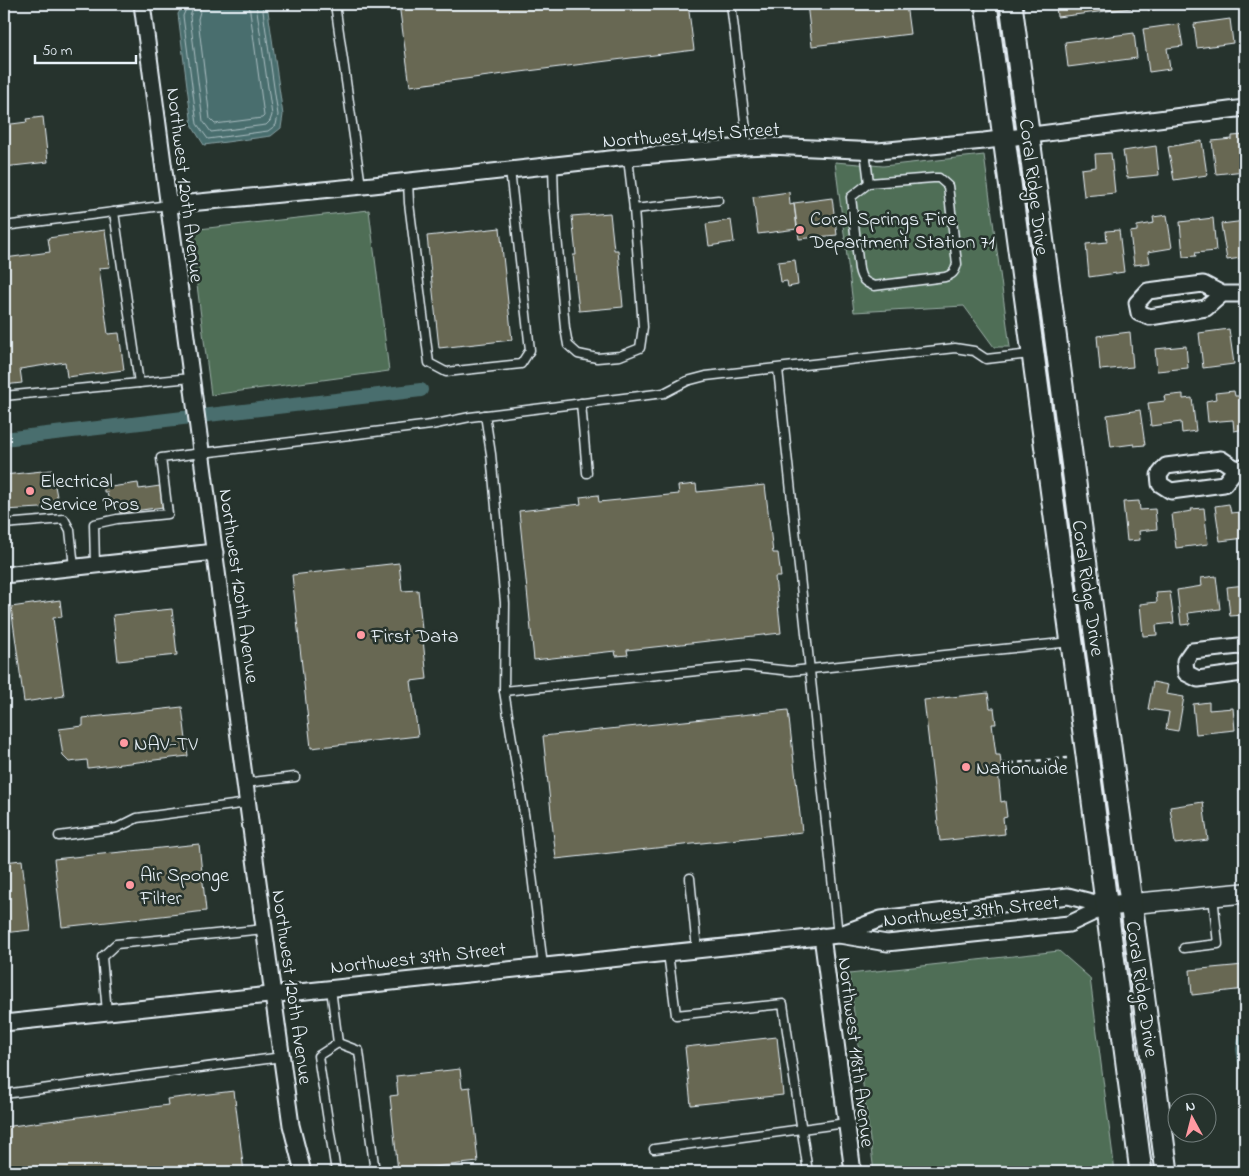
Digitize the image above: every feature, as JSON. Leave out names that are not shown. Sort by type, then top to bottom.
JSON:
[{"type":"main road","name":"Coral Ridge Drive","points":[[986,4],[1141,1172]]},
{"type":"main road","name":"Coral Ridge Drive","points":[[1011,4],[1167,1172]]},
{"type":"street","name":"Northwest 120th Avenue","points":[[142,4],[291,1125],[304,1172]]},
{"type":"street","name":"Northwest 41st Street","points":[[169,205],[744,147],[769,146],[878,151],[1004,139],[1245,108]]},
{"type":"street","points":[[1222,294],[1206,308],[1150,317],[1139,313],[1137,303],[1148,291],[1203,284],[1222,294],[1245,294]]},
{"type":"street","points":[[4,575],[215,552]]},
{"type":"street","points":[[1245,648],[1239,646],[1192,651],[1185,661],[1186,673],[1198,679],[1242,673],[1245,670]]},
{"type":"street","name":"Northwest 39th Street","points":[[4,1024],[830,936],[881,919],[1068,896],[1106,906],[1245,893]]},
{"type":"street","name":"Northwest 39th Street","points":[[830,936],[886,944],[1068,924],[1106,906]]},
{"type":"street","name":"Northwest 118th Avenue","points":[[830,936],[846,1123],[853,1172]]},
{"type":"lane","points":[[335,4],[361,186]]},
{"type":"lane","points":[[730,4],[746,130],[744,147]]},
{"type":"lane","points":[[865,151],[870,183]]},
{"type":"lane","points":[[553,166],[554,201],[568,344],[578,354],[597,358],[620,356],[640,348],[643,327],[628,158]]},
{"type":"lane","points":[[408,181],[429,363],[446,372],[521,364],[530,350],[510,170]]},
{"type":"lane","points":[[939,178],[948,186],[957,264],[956,270],[951,275],[874,286],[865,283],[861,278],[859,269],[851,197],[870,183],[939,178]]},
{"type":"lane","points":[[634,209],[718,200]]},
{"type":"lane","points":[[4,226],[169,205]]},
{"type":"lane","points":[[114,212],[139,384]]},
{"type":"lane","points":[[95,565],[94,524],[117,519],[168,514],[161,458],[431,425],[485,415],[664,392],[687,381],[706,376],[955,348],[974,351],[986,359],[1033,354]]},
{"type":"lane","points":[[778,369],[811,669],[830,936]]},
{"type":"lane","points":[[4,396],[192,378]]},
{"type":"lane","points":[[581,403],[587,473]]},
{"type":"lane","points":[[485,415],[491,454],[505,603],[504,691],[526,826],[543,966]]},
{"type":"lane","points":[[4,524],[64,520],[70,530],[74,567]]},
{"type":"lane","points":[[504,691],[745,666],[790,671],[1072,642]]},
{"type":"lane","points":[[245,783],[295,777]]},
{"type":"lane","points":[[59,836],[117,828],[137,818],[248,803]]},
{"type":"lane","points":[[690,878],[697,950]]},
{"type":"lane","points":[[1184,948],[1218,944],[1213,896]]},
{"type":"lane","points":[[107,1012],[102,957],[116,944],[264,929]]},
{"type":"lane","points":[[668,953],[676,1015],[783,1004],[808,1172]]},
{"type":"lane","points":[[331,989],[338,1043]]},
{"type":"lane","points":[[336,1172],[318,1056],[338,1043]]},
{"type":"lane","points":[[338,1043],[359,1051],[375,1172]]},
{"type":"lane","points":[[4,1094],[282,1057]]},
{"type":"lane","points":[[654,1149],[846,1123]]},
{"type":"path","points":[[1001,764],[1067,758]]},
{"type":"green space","points":[[984,155],[1010,347],[994,347],[964,306],[854,312],[835,162],[883,166]]},
{"type":"green space","points":[[369,210],[389,371],[211,395],[190,230]]},
{"type":"green space","points":[[1059,951],[1090,978],[1115,1172],[874,1172],[849,974]]},
{"type":"water","points":[[184,4],[267,4],[283,115],[281,128],[271,136],[204,145],[192,126],[178,14]]},
{"type":"building","points":[[399,4],[688,4],[694,50],[410,86]]},
{"type":"building","points":[[807,4],[906,4],[910,34],[812,46]]},
{"type":"building","points":[[1056,4],[1131,4],[1131,8],[1057,17]]},
{"type":"building","points":[[1147,4],[1196,4],[1148,10]]},
{"type":"building","points":[[1245,16],[1245,44],[1244,44],[1240,17]]},
{"type":"building","points":[[1230,19],[1233,43],[1197,48],[1194,24]]},
{"type":"building","points":[[1179,24],[1183,46],[1167,48],[1170,69],[1149,72],[1143,29]]},
{"type":"building","points":[[1134,33],[1137,58],[1068,67],[1065,42]]},
{"type":"building","points":[[43,117],[48,162],[4,167],[4,125],[27,122],[26,119]]},
{"type":"building","points":[[1245,135],[1245,171],[1216,174],[1212,141],[1232,139],[1232,136]]},
{"type":"building","points":[[1202,141],[1207,175],[1174,180],[1168,147]]},
{"type":"building","points":[[1156,146],[1159,175],[1127,178],[1123,151]]},
{"type":"building","points":[[1111,153],[1115,193],[1084,196],[1081,169],[1096,167],[1095,154]]},
{"type":"building","points":[[789,192],[790,205],[794,204],[797,229],[758,234],[753,197]]},
{"type":"building","points":[[832,198],[837,235],[799,239],[794,203]]},
{"type":"building","points":[[610,213],[614,250],[618,250],[623,307],[579,311],[573,255],[576,255],[572,216]]},
{"type":"building","points":[[1167,215],[1172,248],[1148,252],[1150,263],[1134,265],[1130,232],[1137,231],[1137,226],[1154,223],[1153,217]]},
{"type":"building","points":[[1213,218],[1216,251],[1195,253],[1196,256],[1183,257],[1180,222]]},
{"type":"building","points":[[731,220],[734,242],[709,246],[706,224]]},
{"type":"building","points":[[1245,221],[1245,250],[1240,251],[1241,258],[1227,260],[1221,224]]},
{"type":"building","points":[[500,228],[512,340],[439,348],[427,236]]},
{"type":"building","points":[[105,230],[110,267],[99,268],[108,334],[119,333],[124,370],[67,377],[65,362],[20,369],[22,383],[4,385],[4,244],[5,258],[50,252],[48,238]]},
{"type":"building","points":[[1119,230],[1124,272],[1089,277],[1086,244],[1107,242],[1106,231]]},
{"type":"building","points":[[795,260],[798,285],[788,287],[787,281],[781,282],[778,262]]},
{"type":"building","points":[[1229,329],[1234,364],[1203,368],[1199,333]]},
{"type":"building","points":[[1130,332],[1133,367],[1100,370],[1097,336]]},
{"type":"building","points":[[1186,346],[1188,368],[1157,371],[1155,349]]},
{"type":"building","points":[[1234,391],[1235,396],[1243,396],[1245,429],[1234,431],[1233,420],[1208,422],[1206,401],[1216,399],[1215,393]]},
{"type":"building","points":[[1183,394],[1183,399],[1192,398],[1196,431],[1182,433],[1181,422],[1151,426],[1148,403],[1165,401],[1164,396]]},
{"type":"building","points":[[1140,410],[1145,445],[1134,446],[1134,444],[1111,447],[1107,415]]},
{"type":"building","name":"Electrical Service Pros","points":[[52,470],[59,507],[4,510],[4,475]]},
{"type":"building","points":[[138,483],[139,489],[160,486],[163,507],[120,513],[118,502],[109,503],[107,492],[104,492],[104,488]]},
{"type":"building","points":[[696,484],[697,492],[765,485],[773,553],[778,553],[781,577],[775,577],[781,633],[627,650],[628,655],[616,656],[615,651],[534,660],[519,511],[581,504],[580,497],[598,495],[599,502],[679,494],[678,486]]},
{"type":"building","points":[[1139,501],[1140,510],[1155,509],[1157,529],[1139,531],[1140,540],[1127,541],[1123,502]]},
{"type":"building","points":[[1229,504],[1231,513],[1241,512],[1240,506],[1245,506],[1245,538],[1220,541],[1215,506]]},
{"type":"building","points":[[1204,508],[1208,544],[1176,548],[1172,514]]},
{"type":"building","name":"First Data","points":[[399,563],[402,591],[418,590],[427,679],[411,681],[418,736],[311,748],[292,575]]},
{"type":"building","points":[[1216,576],[1220,609],[1188,613],[1190,624],[1181,625],[1177,590],[1202,586],[1201,578]]},
{"type":"building","points":[[1245,585],[1245,615],[1230,616],[1227,587]]},
{"type":"building","points":[[1170,592],[1174,623],[1156,625],[1157,635],[1143,636],[1140,604],[1157,602],[1156,593]]},
{"type":"building","points":[[60,600],[62,617],[53,618],[64,696],[24,702],[11,607]]},
{"type":"building","points":[[172,609],[177,655],[118,661],[113,615]]},
{"type":"building","points":[[1153,682],[1168,685],[1166,694],[1184,697],[1178,731],[1166,729],[1169,712],[1148,709]]},
{"type":"building","name":"Nationwide","points":[[988,693],[990,708],[994,708],[996,724],[992,724],[996,755],[1000,755],[1002,771],[998,771],[1001,802],[1005,801],[1007,817],[1003,818],[1005,834],[940,841],[924,700]]},
{"type":"building","points":[[1209,702],[1209,710],[1233,708],[1235,730],[1196,734],[1193,704]]},
{"type":"building","name":"NAV-TV","points":[[182,707],[188,756],[88,768],[87,760],[69,762],[63,756],[59,729],[83,726],[83,718]]},
{"type":"building","points":[[788,710],[802,832],[556,859],[543,736]]},
{"type":"building","points":[[1203,802],[1208,840],[1175,844],[1170,807]]},
{"type":"building","name":"Air Sponge Filter","points":[[199,844],[206,911],[62,927],[54,859]]},
{"type":"building","points":[[22,860],[30,930],[4,933],[4,862]]},
{"type":"building","points":[[1244,965],[1245,989],[1192,995],[1190,970]]},
{"type":"building","points":[[777,1037],[783,1095],[691,1105],[685,1047]]},
{"type":"building","points":[[460,1069],[462,1088],[470,1087],[478,1162],[398,1171],[390,1096],[398,1095],[396,1076]]},
{"type":"building","points":[[234,1091],[244,1172],[4,1172],[4,1127],[168,1105],[167,1099]]},
{"type":"waterway","points":[[4,439],[421,390]]},
{"type":"waterway","points":[[1245,1039],[1243,1049],[1245,1063]]},
{"type":"place","name":"Coral Springs Fire Department Station 71","points":[[800,230]]},
{"type":"place","name":"Electrical Service Pros","points":[[30,491]]},
{"type":"place","name":"First Data","points":[[361,635]]},
{"type":"place","name":"NAV-TV","points":[[124,743]]},
{"type":"place","name":"Nationwide","points":[[966,767]]},
{"type":"place","name":"Air Sponge Filter","points":[[130,885]]}]
